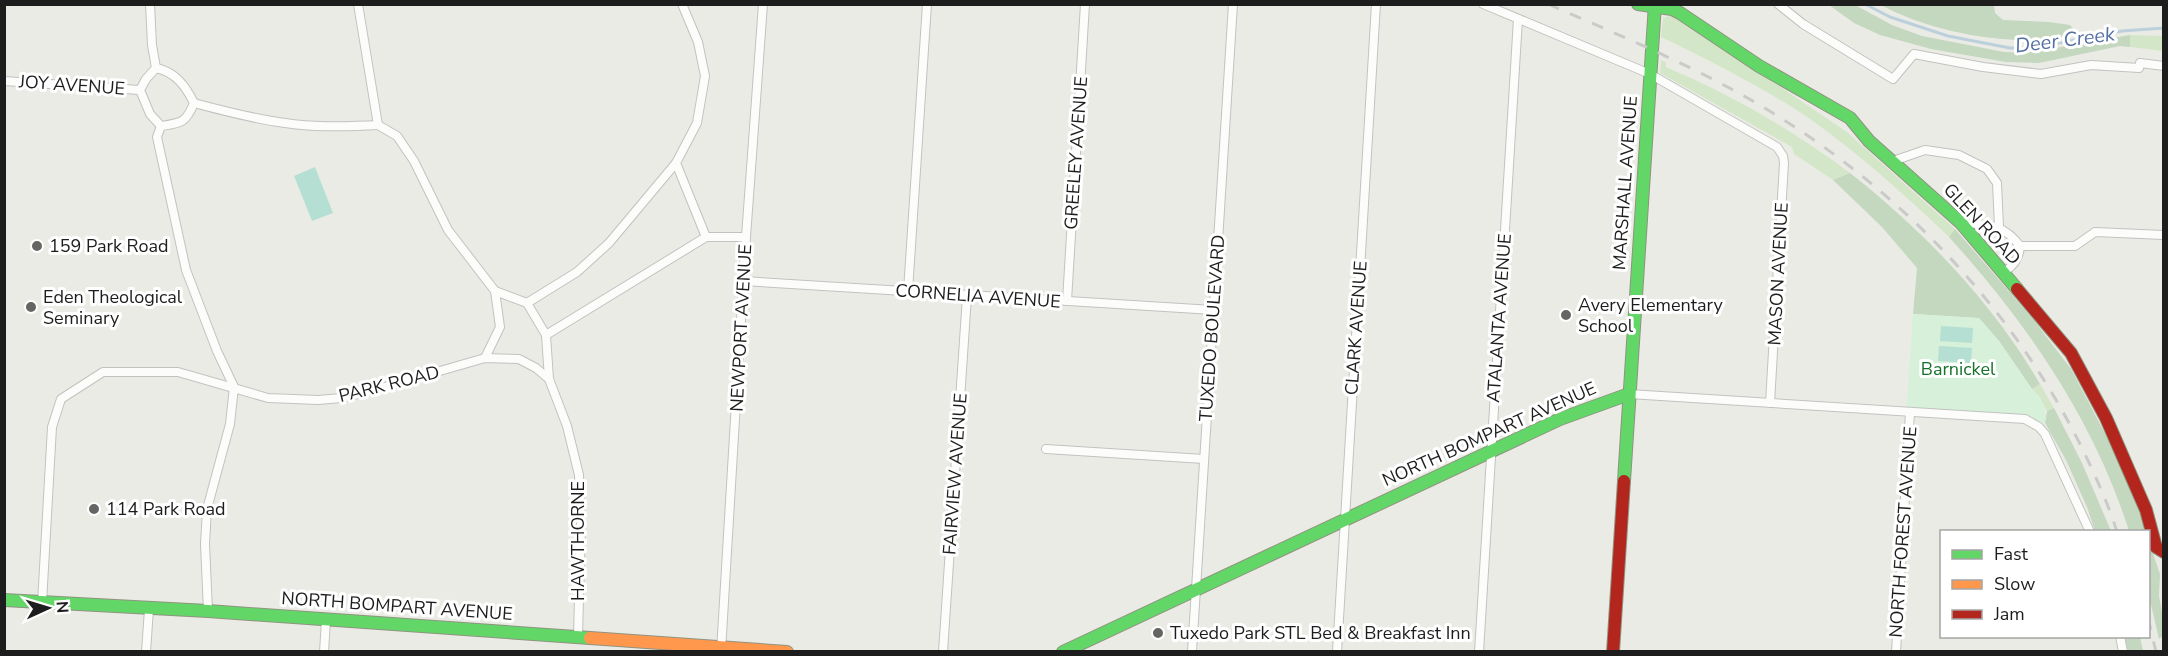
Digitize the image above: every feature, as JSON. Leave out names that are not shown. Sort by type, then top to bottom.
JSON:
[{"type":"street","points":[[150,4],[152,45],[156,68],[164,70],[185,86],[194,103],[287,124],[378,125],[397,136],[414,161],[448,230],[495,291],[500,327],[485,358]]},
{"type":"street","points":[[358,4],[378,125]]},
{"type":"street","points":[[527,303],[577,272],[609,243],[676,163],[697,123],[705,76],[698,42],[682,4]]},
{"type":"street","name":"NEWPORT AVENUE","points":[[721,649],[743,281],[763,4]]},
{"type":"street","points":[[908,291],[927,4]]},
{"type":"street","name":"GREELEY AVENUE","points":[[1067,301],[1085,4]]},
{"type":"street","name":"TUXEDO BOULEVARD","points":[[1192,651],[1233,4]]},
{"type":"street","name":"CLARK AVENUE","points":[[1337,651],[1376,4]]},
{"type":"street","points":[[1484,4],[1650,74]]},
{"type":"street","name":"GLEN ROAD","points":[[1638,4],[1672,9],[1680,13],[1759,66],[1850,118],[1869,141],[1961,223],[2072,353],[2106,418],[2146,510],[2156,547],[2163,552]]},
{"type":"street","points":[[1778,4],[1803,24],[1893,79],[1914,54],[1983,67],[2041,74],[2091,65],[2139,68],[2140,63],[2163,66]]},
{"type":"street","name":"MARSHALL AVENUE","points":[[1613,651],[1655,6]]},
{"type":"street","name":"ATALANTA AVENUE","points":[[1479,651],[1518,20]]},
{"type":"street","name":"JOY AVENUE","points":[[140,90],[156,68]]},
{"type":"street","name":"MASON AVENUE","points":[[1650,74],[1777,147],[1783,156],[1770,403]]},
{"type":"street","name":"JOY AVENUE","points":[[4,81],[140,90]]},
{"type":"street","name":"JOY AVENUE","points":[[140,90],[150,114],[161,126]]},
{"type":"street","points":[[194,103],[188,118],[177,124],[161,126],[158,137],[186,270],[217,351],[234,387],[230,424],[207,509],[208,611]]},
{"type":"street","points":[[1893,161],[1925,150],[1959,155],[1988,169],[1997,183],[1999,227]]},
{"type":"street","points":[[676,163],[706,237]]},
{"type":"street","points":[[1961,223],[1999,227],[2013,236],[2020,246],[2019,257],[2012,267],[2003,273]]},
{"type":"street","points":[[2020,246],[2075,246],[2096,232],[2163,235]]},
{"type":"street","points":[[546,334],[706,237],[746,237]]},
{"type":"street","name":"CORNELIA AVENUE","points":[[743,281],[1213,310]]},
{"type":"street","points":[[495,291],[527,303],[546,334],[549,379]]},
{"type":"street","name":"FAIRVIEW AVENUE","points":[[943,651],[967,296]]},
{"type":"street","name":"PARK ROAD","points":[[42,603],[52,427],[61,399],[103,372],[178,372],[268,398],[318,400],[342,398],[375,390],[485,358],[519,359],[536,368],[549,379]]},
{"type":"street","name":"HAWTHORNE","points":[[549,379],[567,426],[579,475],[581,523],[578,636]]},
{"type":"street","name":"NORTH BOMPART AVENUE","points":[[1063,651],[1560,419],[1629,394],[2019,417],[2033,422],[2045,434],[2090,530]]},
{"type":"street","name":"NORTH FOREST AVENUE","points":[[1896,651],[1911,412]]},
{"type":"street","points":[[1046,449],[1204,459]]},
{"type":"street","name":"NORTH BOMPART AVENUE","points":[[4,600],[578,636],[721,649],[788,651]]},
{"type":"street","points":[[146,651],[149,609]]},
{"type":"street","points":[[324,651],[327,620]]},
{"type":"green space","points":[[1829,5],[1855,5],[1892,25],[1922,36],[2004,52],[2026,53],[2130,35],[2130,47],[2120,46],[2039,63],[2006,62],[1931,49],[1880,35],[1854,23]]},
{"type":"green space","points":[[1881,5],[1994,5],[1995,13],[2003,20],[2049,22],[2070,25],[2074,30],[2071,35],[2042,40],[1999,39],[1937,27]]},
{"type":"green space","points":[[1670,16],[1689,25],[1847,132],[1955,229],[1949,237],[1885,178],[1817,124],[1761,88],[1661,37],[1663,18]]},
{"type":"green space","points":[[2130,35],[2163,36],[2163,51],[2130,47]]},
{"type":"green space","points":[[1661,60],[1666,62],[1666,67],[1715,89],[1784,128],[1850,173],[1833,180],[1794,154],[1792,147],[1660,73]]},
{"type":"green space","points":[[315,167],[333,213],[312,221],[294,176]]},
{"type":"green space","points":[[1850,173],[1904,219],[1955,270],[2001,325],[2040,384],[2032,389],[1999,341],[1979,318],[1913,314],[1917,268],[1882,227],[1833,180]]},
{"type":"green space","points":[[1955,229],[2033,319],[2071,369],[2111,445],[2133,494],[2146,530],[2129,530],[2097,450],[2055,375],[2005,304],[1949,237]]},
{"type":"green space","name":"Barnickel","points":[[1913,314],[1979,318],[1999,341],[2041,400],[2045,409],[2045,423],[1906,416]]},
{"type":"green space","points":[[1941,326],[1973,328],[1972,343],[1940,341]]},
{"type":"green space","points":[[1939,346],[1972,348],[1971,363],[1938,361]]},
{"type":"green space","points":[[2040,384],[2054,408],[2047,411],[2039,396],[2032,389]]},
{"type":"green space","points":[[2054,408],[2082,463],[2111,530],[2095,530],[2066,460],[2045,423],[2047,411]]},
{"type":"green space","points":[[2150,545],[2160,574],[2159,596],[2164,635],[2159,639],[2150,600]]},
{"type":"green space","points":[[2125,638],[2140,638],[2143,651],[2128,651]]},
{"type":"waterway","name":"Deer Creek","points":[[1865,4],[1890,17],[1948,36],[2010,48],[2032,48],[2122,31],[2164,28]]},
{"type":"railway","points":[[1548,4],[1728,87],[1784,120],[1875,186],[1955,264],[1992,306],[2025,351],[2055,398],[2082,448],[2116,530]]},
{"type":"railway","points":[[2150,626],[2156,652]]},
{"type":"traffic: fast","points":[[1638,4],[1672,9],[1680,13],[1759,66],[1850,118],[1869,141],[1961,223],[2017,289]]},
{"type":"traffic: fast","points":[[1624,481],[1655,4]]},
{"type":"traffic: fast","points":[[1063,652],[1560,419],[1629,394]]},
{"type":"traffic: fast","points":[[4,600],[208,611],[590,638]]},
{"type":"traffic: slow","points":[[590,638],[787,652]]},
{"type":"traffic: jam","points":[[2017,289],[2071,353],[2106,418],[2146,510],[2156,547],[2164,552]]},
{"type":"traffic: jam","points":[[1613,652],[1624,481]]},
{"type":"place","name":"159 Park Road","points":[[37,246]]},
{"type":"place","name":"Eden Theological Seminary","points":[[31,307]]},
{"type":"place","name":"Avery Elementary School","points":[[1566,315]]},
{"type":"place","name":"114 Park Road","points":[[94,509]]},
{"type":"place","name":"Tuxedo Park STL Bed & Breakfast Inn","points":[[1158,633]]}]
